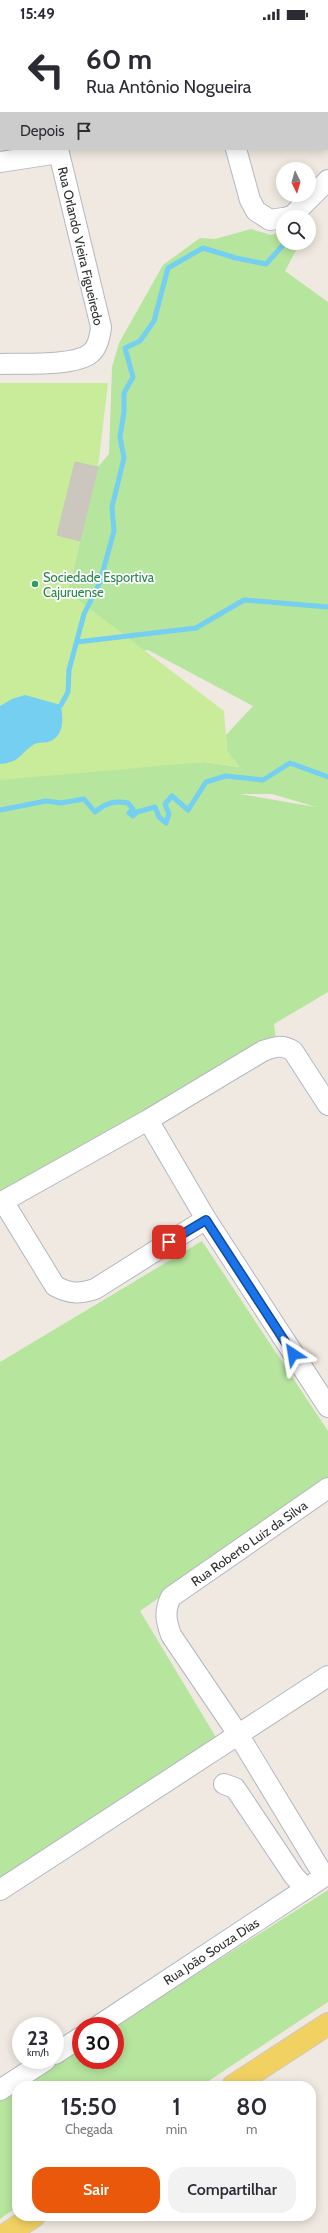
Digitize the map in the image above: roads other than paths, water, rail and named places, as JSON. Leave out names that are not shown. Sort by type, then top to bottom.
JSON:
[{"type":"main road","points":[[241,2081],[328,2024]]},
{"type":"main road","points":[[8,2233],[26,2221]]},
{"type":"street","points":[[236,150],[250,200],[256,211],[270,220],[276,219]]},
{"type":"street","points":[[0,162],[59,151]]},
{"type":"street","name":"Rua Orlando Vieira Figueiredo","points":[[0,364],[64,362],[81,358],[92,352],[99,340],[101,327],[59,151]]},
{"type":"street","points":[[298,210],[328,180]]},
{"type":"street","points":[[206,1220],[95,1289],[81,1293],[67,1292],[55,1286],[2,1202],[148,1120],[263,1051],[274,1047],[285,1046],[293,1051],[328,1105]]},
{"type":"street","points":[[148,1120],[206,1220],[328,1407]]},
{"type":"street","name":"Rua Roberto Luiz da Silva","points":[[238,1734],[171,1635],[166,1620],[166,1607],[171,1597],[328,1488]]},
{"type":"street","points":[[0,1890],[328,1676]]},
{"type":"street","points":[[238,1734],[326,1875]]},
{"type":"street","points":[[224,1784],[235,1788],[294,1876],[306,1889]]},
{"type":"street","name":"Rua João Souza Dias","points":[[112,2017],[326,1875]]},
{"type":"street","points":[[14,2081],[32,2069]]},
{"type":"street","points":[[0,2090],[12,2082]]},
{"type":"water","points":[[25,695],[61,705],[62,726],[60,732],[54,740],[35,744],[16,760],[0,764],[0,706],[12,699]]},
{"type":"waterway","points":[[61,705],[68,692],[69,670],[84,614],[100,582],[114,531],[112,507],[124,458],[120,437],[124,412],[124,393],[133,377],[125,348],[140,341],[154,321],[168,268],[203,248],[236,258],[266,264],[279,250]]},
{"type":"waterway","points":[[77,642],[196,628],[244,600],[328,607]]},
{"type":"waterway","points":[[0,810],[46,801],[61,803],[84,799],[95,812],[103,806],[115,802],[128,803],[133,809],[129,813],[133,816],[137,812],[155,807],[159,817],[166,823],[169,814],[165,804],[172,796],[188,810],[206,782],[226,776],[263,780],[290,763],[328,777]]},
{"type":"place","name":"Sociedade Esportiva Cajuruense","points":[[35,584]]}]
